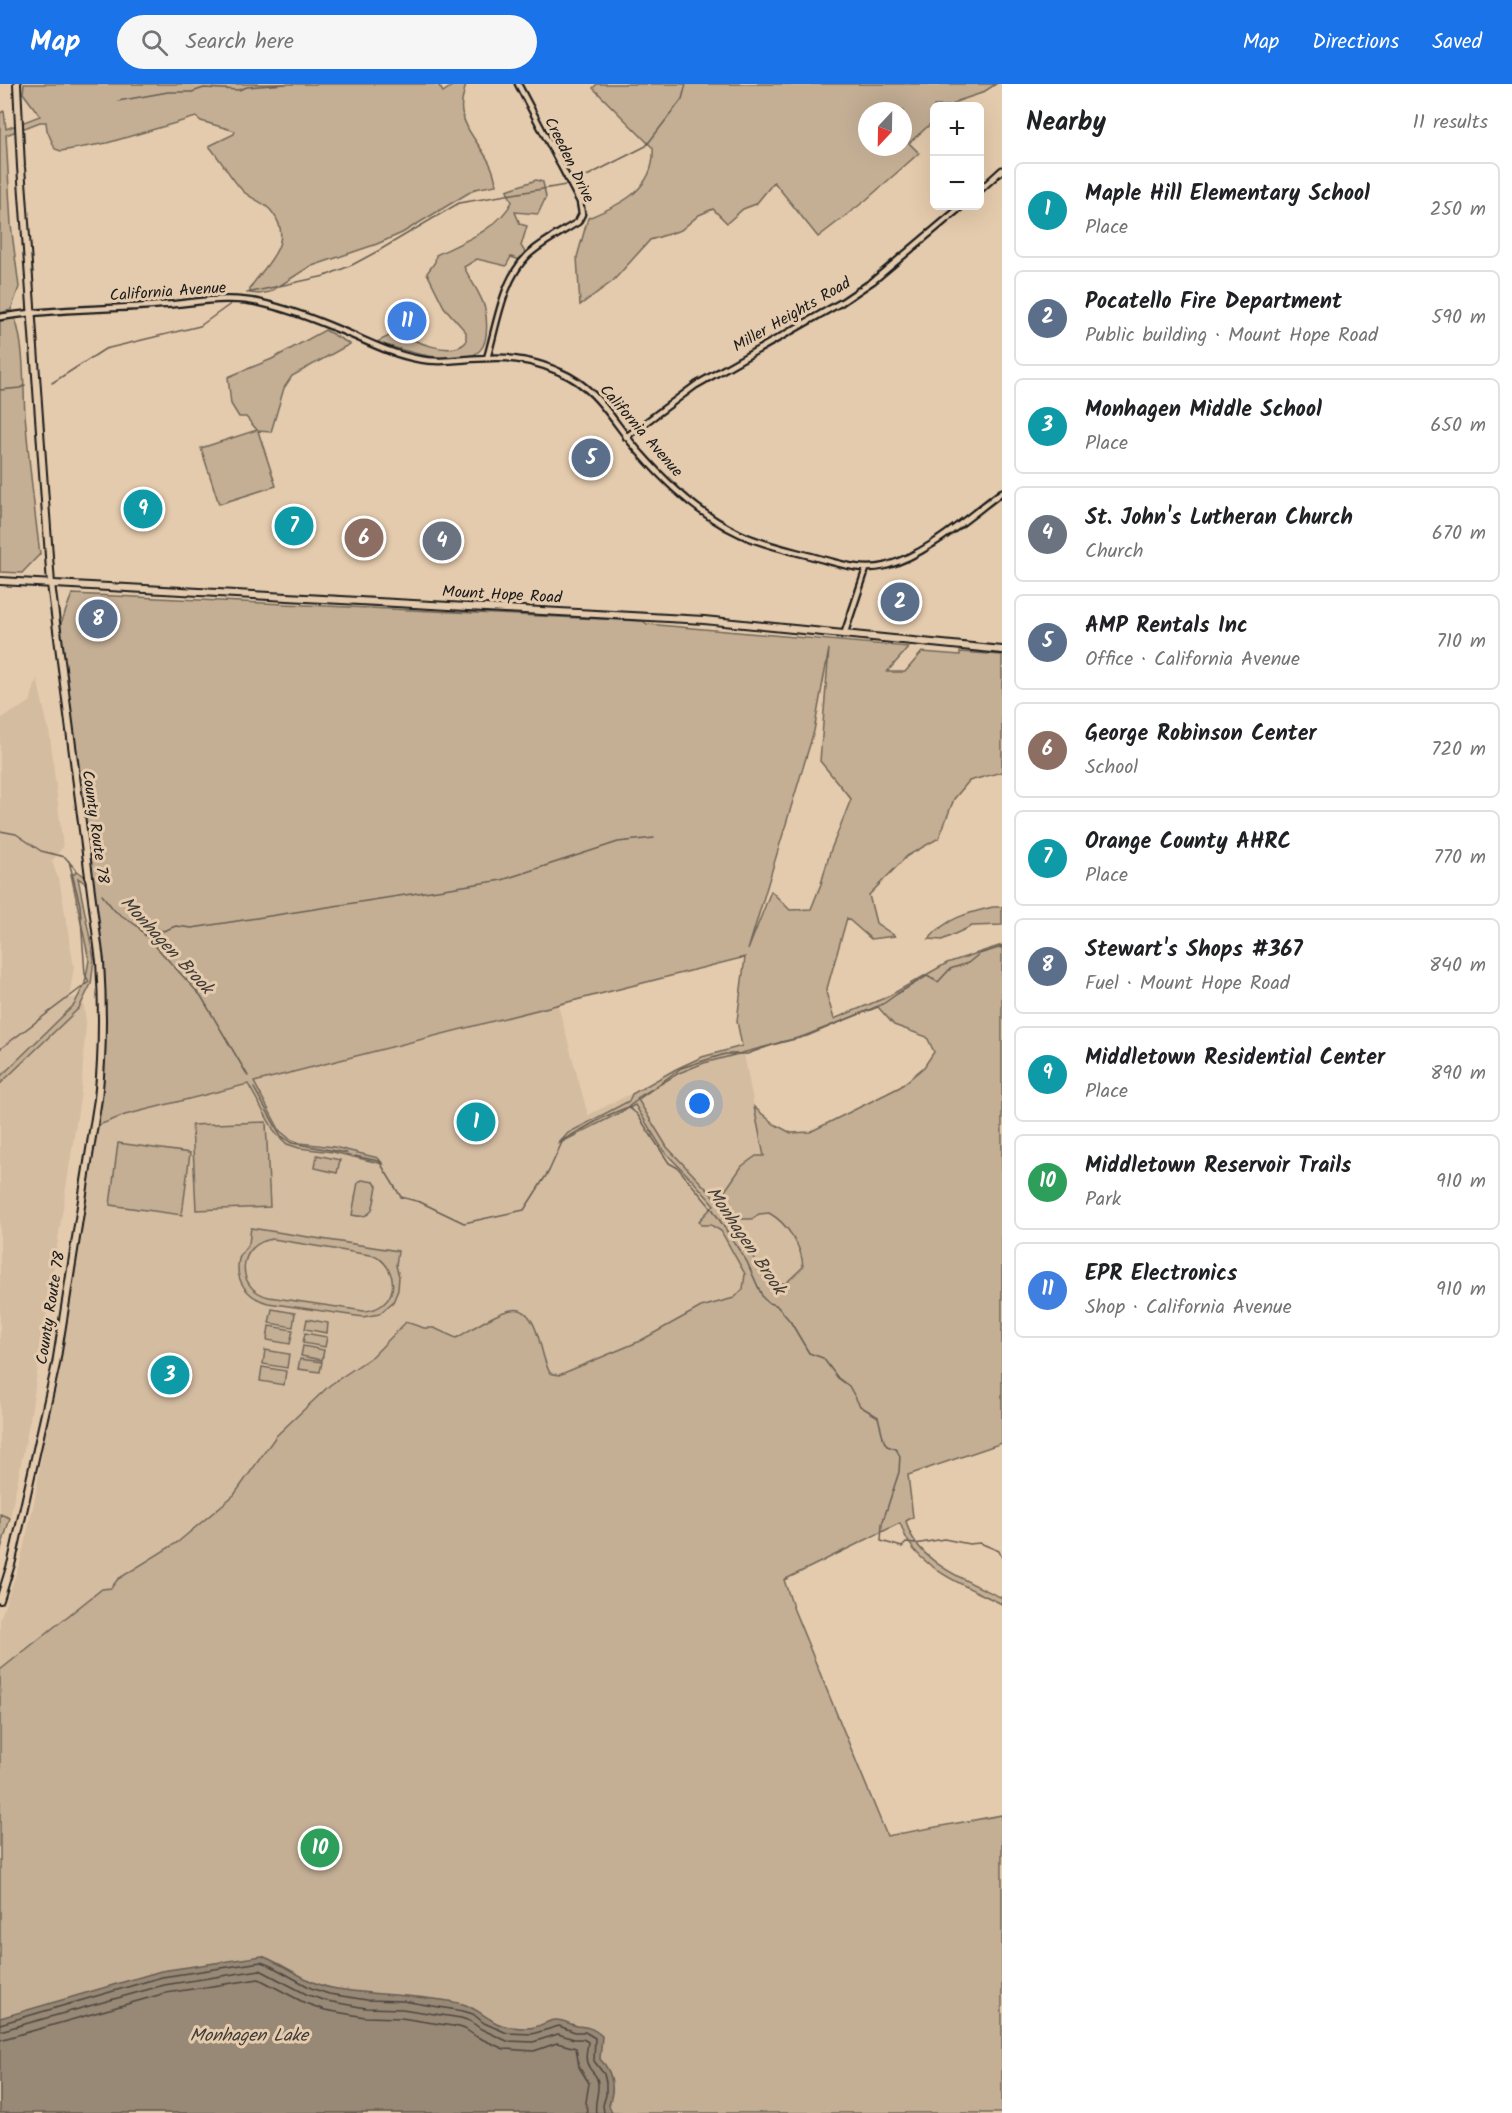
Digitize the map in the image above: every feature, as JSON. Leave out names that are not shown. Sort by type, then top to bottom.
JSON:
[{"type":"street","name":"County Route 78","points":[[0,1600],[12,1561],[56,1364],[98,1099],[103,1016],[99,962],[51,584],[17,84]]},
{"type":"street","name":"Creeden Drive","points":[[487,358],[507,292],[519,267],[533,251],[578,222],[582,214],[580,202],[518,84]]},
{"type":"street","points":[[984,186],[1002,170]]},
{"type":"street","name":"Miller Heights Road","points":[[626,436],[696,385],[842,302],[873,281],[957,210]]},
{"type":"street","name":"California Avenue","points":[[0,317],[213,299],[237,299],[302,315],[385,349],[417,359],[450,362],[503,358],[549,368],[570,376],[589,389],[641,455],[682,495],[719,523],[760,542],[866,569]]},
{"type":"street","points":[[844,635],[866,569],[886,566],[913,554],[1002,492]]},
{"type":"street","name":"Mount Hope Road","points":[[0,581],[704,620],[1002,650]]},
{"type":"shaded area","points":[[24,84],[438,84],[443,92],[455,84],[466,84],[461,105],[462,112],[469,130],[490,164],[496,185],[475,189],[402,233],[377,244],[309,267],[270,292],[250,293],[250,288],[276,253],[281,233],[279,223],[272,212],[242,190],[209,146],[234,134],[235,131],[201,121],[196,117],[107,143],[61,151],[55,149],[46,122],[40,122],[6,135],[11,225],[19,287],[11,310],[0,313],[0,113],[4,111],[6,129],[40,116],[23,93]]},
{"type":"shaded area","points":[[597,84],[996,84],[982,93],[957,102],[930,102],[930,125],[912,140],[912,102],[858,102],[858,156],[912,156],[912,146],[919,153],[866,200],[818,237],[774,182],[756,204],[743,209],[727,223],[713,209],[699,215],[681,230],[650,240],[613,281],[580,305],[577,257],[588,218],[623,201],[642,185],[649,174],[653,148],[593,88]]},
{"type":"shaded area","points":[[536,180],[543,182],[546,197],[538,214],[515,212],[520,224],[527,226],[521,246],[525,252],[520,260],[511,257],[506,266],[477,259],[464,267],[481,298],[486,313],[487,328],[483,346],[475,354],[463,358],[449,358],[433,357],[377,342],[397,332],[413,340],[442,348],[460,347],[466,342],[466,332],[444,307],[427,273],[435,262],[436,255],[479,234],[506,212],[512,202],[507,190]]},
{"type":"shaded area","points":[[15,318],[22,353],[25,415],[40,554],[22,573],[0,572],[0,321]]},
{"type":"shaded area","points":[[325,330],[350,344],[292,376],[284,388],[271,432],[258,431],[276,486],[219,504],[201,448],[257,430],[246,417],[239,417],[231,404],[228,377],[272,359]]},
{"type":"shaded area","points":[[72,594],[643,621],[647,624],[909,647],[887,672],[905,672],[922,652],[1002,655],[1002,772],[969,781],[954,799],[939,838],[907,856],[869,895],[876,923],[895,936],[871,939],[847,918],[826,992],[834,1019],[887,997],[947,963],[1002,945],[1002,1443],[908,1475],[913,1517],[906,1521],[911,1535],[931,1559],[959,1577],[1002,1598],[1002,1604],[937,1570],[916,1552],[905,1536],[900,1523],[784,1580],[794,1610],[887,1836],[1002,1815],[1002,2113],[0,2113],[0,1670],[102,1589],[111,1588],[118,1579],[178,1542],[234,1495],[276,1436],[330,1385],[373,1356],[406,1322],[424,1328],[434,1328],[456,1338],[497,1315],[513,1310],[523,1311],[529,1316],[534,1326],[550,1373],[559,1375],[638,1342],[701,1307],[734,1298],[743,1289],[745,1274],[721,1231],[711,1225],[701,1225],[699,1221],[714,1205],[663,1150],[635,1105],[558,1144],[568,1133],[629,1101],[632,1094],[676,1069],[702,1057],[742,1046],[737,1021],[745,957],[254,1082],[280,1131],[290,1139],[378,1158],[383,1164],[287,1144],[276,1134],[248,1084],[125,1115],[94,1127],[102,1002],[90,887],[78,878],[94,959],[91,984],[79,1008],[0,1084],[0,1077],[74,1005],[85,983],[89,960],[71,874],[75,874],[76,870],[88,879],[60,626]],"holes":[[[829,649],[820,761],[851,799],[811,909],[790,910],[771,891],[748,950],[814,731]],[[878,1007],[894,1025],[927,1037],[934,1052],[924,1067],[900,1087],[810,1132],[791,1133],[774,1124],[754,1107],[764,1156],[756,1156],[742,1166],[718,1201],[667,1147],[637,1098],[679,1073],[704,1063],[799,1038]],[[769,1213],[776,1217],[797,1243],[803,1267],[786,1283],[769,1284],[731,1219],[752,1219],[759,1214]]]},
{"type":"shaded area","points":[[37,678],[50,736],[63,847],[52,861],[60,884],[74,967],[69,998],[83,997],[86,1023],[81,1092],[30,1419],[10,1518],[0,1514],[0,719],[30,702]]},
{"type":"shaded area","points":[[993,907],[1002,907],[1002,925],[972,926],[942,940],[929,939],[950,921]]},
{"type":"shaded area","points":[[558,1005],[588,1115],[691,1064],[743,1049],[766,1169],[1002,1443],[909,1475],[913,1517],[784,1580],[794,1610],[0,1676],[0,1619],[20,1562],[34,1503],[94,1127],[125,1115]]},
{"type":"shaded area","points":[[266,1122],[270,1207],[196,1210],[192,1125]]},
{"type":"shaded area","points":[[118,1143],[190,1153],[182,1215],[110,1205]]},
{"type":"shaded area","points":[[317,1155],[340,1160],[337,1173],[315,1168]]},
{"type":"shaded area","points":[[362,1180],[374,1182],[377,1186],[374,1205],[365,1216],[352,1215],[358,1182]]},
{"type":"shaded area","points":[[251,1228],[398,1251],[396,1266],[399,1276],[398,1290],[393,1302],[379,1314],[363,1317],[261,1301],[244,1287],[238,1267],[239,1259],[249,1243]],"holes":[[[273,1239],[376,1256],[390,1271],[392,1289],[383,1304],[375,1309],[364,1311],[269,1297],[258,1292],[245,1276],[244,1266],[252,1249],[261,1242]]]},
{"type":"shaded area","points":[[272,1309],[295,1313],[293,1327],[269,1323]]},
{"type":"shaded area","points":[[307,1319],[328,1323],[327,1333],[305,1329]]},
{"type":"shaded area","points":[[269,1326],[293,1330],[290,1344],[267,1340]]},
{"type":"shaded area","points":[[305,1333],[327,1337],[325,1347],[303,1343]]},
{"type":"shaded area","points":[[303,1346],[324,1350],[322,1360],[301,1356]]},
{"type":"shaded area","points":[[265,1350],[289,1354],[287,1368],[263,1364]]},
{"type":"shaded area","points":[[300,1359],[322,1362],[320,1372],[298,1369]]},
{"type":"shaded area","points":[[262,1367],[286,1371],[284,1385],[260,1381]]},
{"type":"shaded area","points":[[0,1514],[10,1518],[0,1552]]},
{"type":"water","name":"Monhagen Lake","points":[[262,1956],[323,1986],[463,2004],[505,2026],[529,2028],[556,2020],[588,2027],[602,2036],[600,2059],[608,2069],[612,2081],[609,2105],[612,2113],[0,2113],[0,2018],[161,1971]]},
{"type":"waterway","points":[[118,101],[168,92],[192,92],[204,88],[239,90],[247,87],[285,84]]},
{"type":"waterway","points":[[575,182],[646,146],[682,99],[686,84]]},
{"type":"waterway","points":[[247,293],[325,276],[352,265],[459,203],[566,185]]},
{"type":"waterway","points":[[52,383],[105,349],[200,326],[232,303]]},
{"type":"waterway","points":[[0,390],[20,388],[25,385]]},
{"type":"waterway","name":"Monhagen Brook","points":[[0,831],[16,834],[41,851],[65,857],[76,870]]},
{"type":"waterway","points":[[144,935],[152,935],[158,929],[163,931],[176,926],[192,928],[502,880],[618,842],[654,838]]},
{"type":"waterway","points":[[0,1049],[89,982],[85,974],[80,905],[69,861]]},
{"type":"waterway","name":"Monhagen Brook","points":[[102,895],[115,911],[137,926],[201,996],[248,1076]]},
{"type":"waterway","points":[[628,1107],[681,1068],[725,1054],[747,1054],[807,1036],[883,1004],[927,976],[938,982],[950,969],[968,963],[979,954],[1002,947]]},
{"type":"waterway","name":"Monhagen Brook","points":[[254,1088],[281,1136],[292,1143],[347,1153]]},
{"type":"waterway","name":"Monhagen Brook","points":[[355,1156],[379,1161],[401,1197],[420,1202],[464,1223],[524,1210],[549,1171],[563,1140],[604,1117],[628,1107],[637,1114],[669,1163],[678,1168],[713,1210],[747,1262],[763,1298],[776,1305],[790,1321],[809,1353],[823,1358],[838,1378],[849,1386],[860,1406],[878,1417],[884,1441],[887,1446],[896,1449],[900,1456],[899,1472],[882,1524],[881,1541],[902,1547],[906,1543],[915,1544],[944,1539],[969,1544],[980,1543],[999,1551],[1002,1558]]},
{"type":"place","name":"EPR Electronics","points":[[407,321]]},
{"type":"place","name":"AMP Rentals Inc","points":[[591,458]]},
{"type":"place","name":"Middletown Residential Center","points":[[143,509]]},
{"type":"place","name":"Orange County AHRC","points":[[294,526]]},
{"type":"place","name":"George Robinson Center","points":[[364,538]]},
{"type":"place","name":"St. John's Lutheran Church","points":[[442,541]]},
{"type":"place","name":"Pocatello Fire Department","points":[[900,602]]},
{"type":"place","name":"Stewart's Shops #367","points":[[98,619]]},
{"type":"place","name":"Maple Hill Elementary School","points":[[476,1122]]},
{"type":"place","name":"Monhagen Middle School","points":[[170,1375]]},
{"type":"place","name":"Middletown Reservoir Trails","points":[[320,1848]]}]
